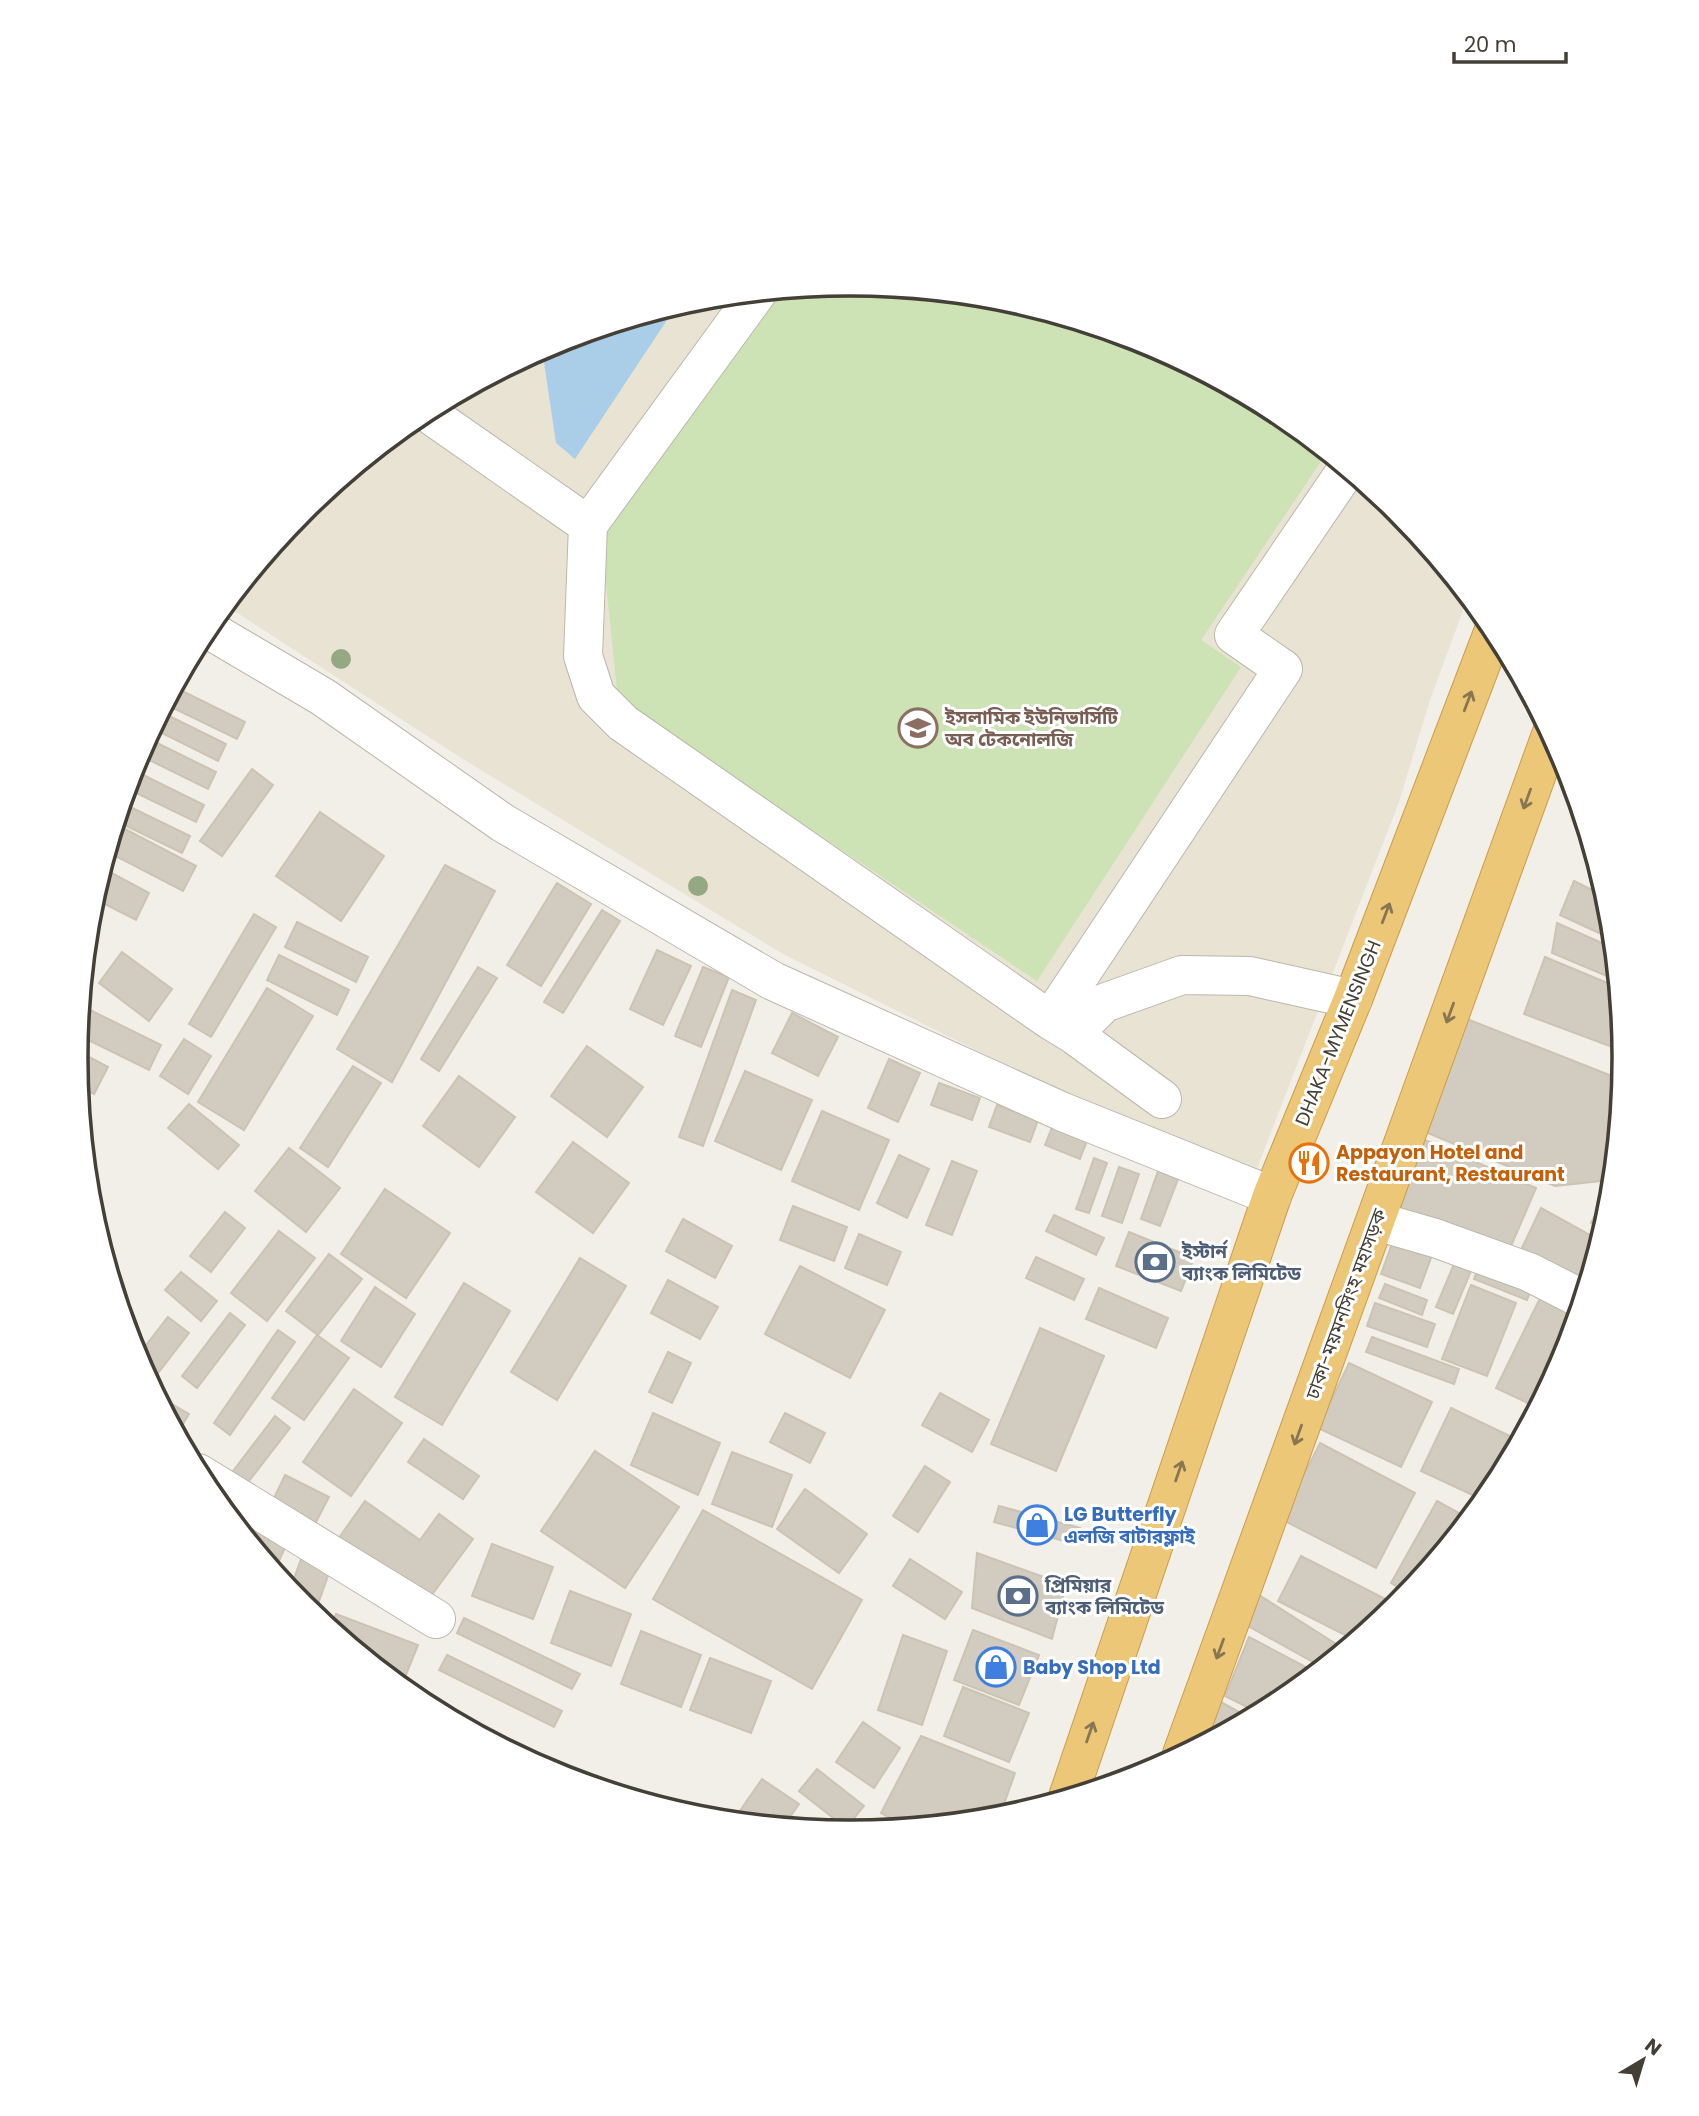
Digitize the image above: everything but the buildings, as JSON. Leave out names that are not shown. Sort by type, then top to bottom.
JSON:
[{"type":"highway","name":"DHAKA-MYMENSINGH","points":[[1071,1787],[1272,1196],[1353,999],[1489,644]]},
{"type":"highway","name":"ঢাকা-ময়মনসিংহ মহাসড়ক","points":[[1187,1741],[1546,750]]},
{"type":"street","points":[[750,303],[588,525],[583,656],[596,696],[623,723],[1162,1099]]},
{"type":"street","points":[[435,418],[588,525]]},
{"type":"street","points":[[1061,1027],[1283,669],[1234,635],[1341,476]]},
{"type":"street","points":[[217,634],[323,697],[503,823],[773,981],[1063,1112],[1272,1196]]},
{"type":"street","points":[[1061,1027],[1104,1003],[1182,975],[1250,976],[1353,999]]},
{"type":"street","points":[[1376,1221],[1435,1238],[1529,1272],[1573,1295]]},
{"type":"street","points":[[220,1486],[436,1619]]},
{"type":"shaded area","name":"ইসলামিক ইউনিভার্সিটি অব টেকনোলজি","points":[[850,296],[949,303],[1047,322],[1141,354],[1231,398],[1313,453],[1388,519],[1464,608],[1430,700],[1399,802],[1256,1171],[1142,1128],[1026,1075],[783,954],[458,756],[233,610],[277,556],[347,485],[426,424],[469,398],[558,354],[605,336],[652,322],[750,303]]},
{"type":"green space","points":[[850,296],[899,298],[949,303],[1047,322],[1094,336],[1187,375],[1273,424],[1322,460],[1201,640],[1241,667],[1037,981],[618,700],[601,534],[773,301]]},
{"type":"water","points":[[668,318],[575,459],[556,443],[544,361],[605,336]]},
{"type":"place","name":"ইসলামিক ইউনিভার্সিটি অব টেকনোলজি","points":[[918,728]]},
{"type":"place","name":"Appayon Hotel and Restaurant, Restaurant","points":[[1309,1163]]},
{"type":"place","name":"ইস্টার্ন ব্যাংক লিমিটেড","points":[[1155,1262]]},
{"type":"place","name":"LG Butterfly এলজি বাটারফ্লাই","points":[[1037,1525]]},
{"type":"place","name":"প্রিমিয়ার ব্যাংক লিমিটেড","points":[[1018,1596]]},
{"type":"place","name":"Baby Shop Ltd","points":[[996,1667]]}]
